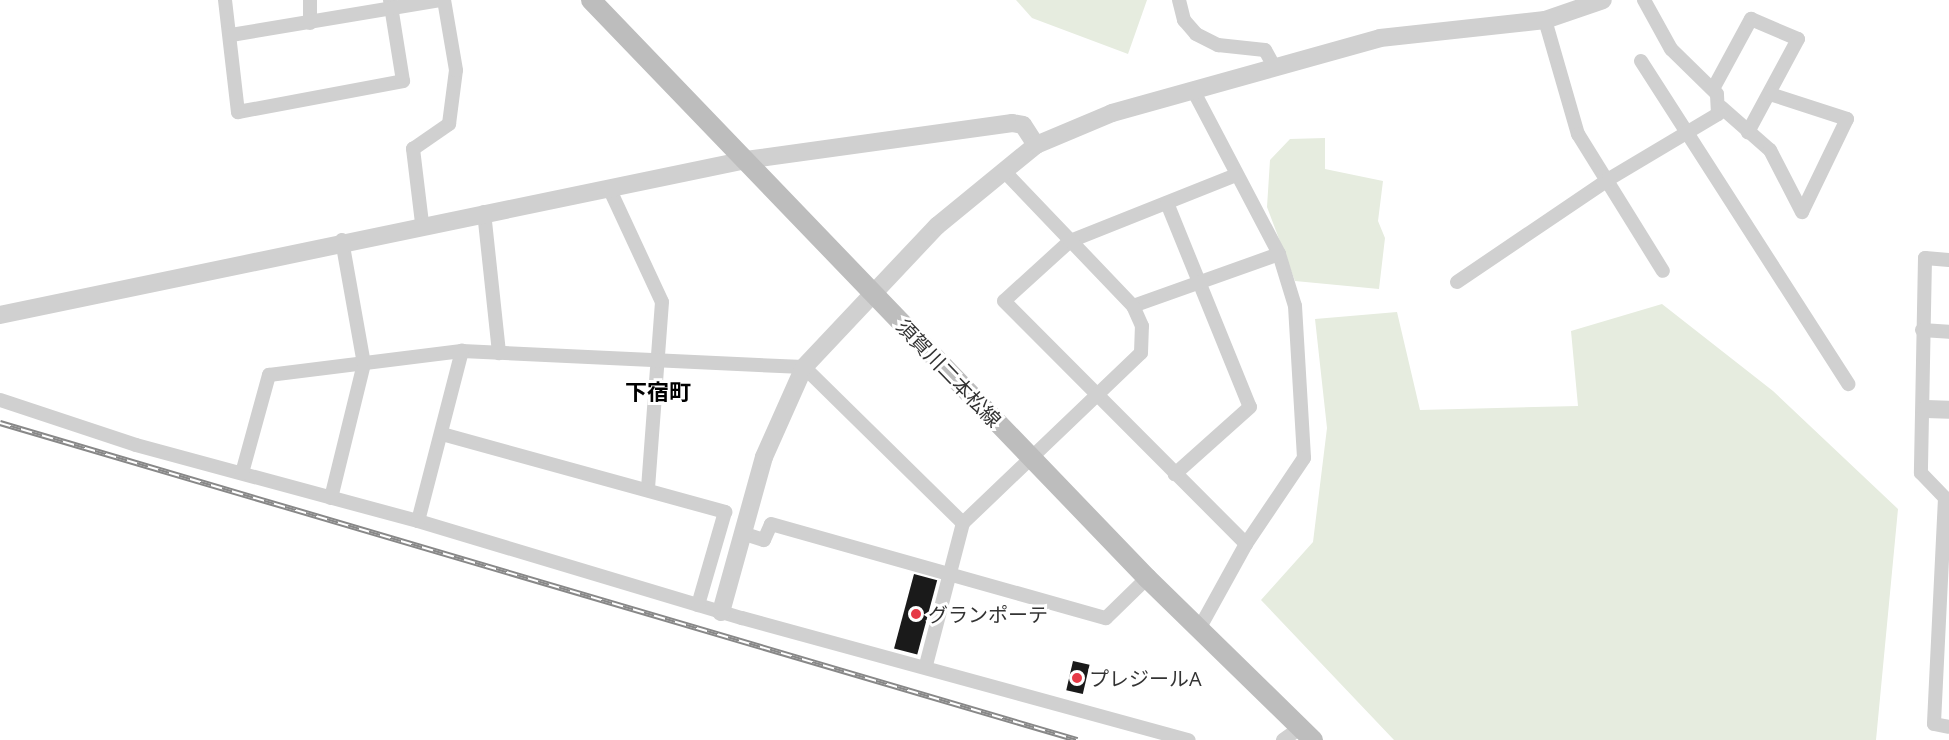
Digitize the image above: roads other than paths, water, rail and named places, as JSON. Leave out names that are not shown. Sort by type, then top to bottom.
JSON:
[{"type":"main road","name":"須賀川二本松線","points":[[591,0],[746,160],[871,294],[1199,629],[1298,736]]},
{"type":"street","points":[[225,0],[231,35],[238,112],[403,81],[390,3]]},
{"type":"street","points":[[310,0],[310,23]]},
{"type":"street","points":[[231,35],[310,23],[390,3],[442,0],[456,70],[449,124],[413,148],[422,223]]},
{"type":"street","points":[[1179,0],[1184,20],[1196,34],[1218,45],[1265,50],[1275,68]]},
{"type":"street","points":[[721,612],[764,458],[804,368],[937,226],[1036,145],[1112,113],[1420,29],[1545,20],[1603,0]]},
{"type":"street","points":[[1644,0],[1671,49],[1713,89],[1721,107],[1783,168],[1802,212],[1847,118],[1770,94]]},
{"type":"street","points":[[1713,89],[1751,19],[1798,39],[1748,132]]},
{"type":"street","points":[[1545,20],[1568,112],[1663,271]]},
{"type":"street","points":[[1641,61],[1848,384]]},
{"type":"street","points":[[1193,90],[1236,176],[1279,254],[1296,306],[1304,458],[1246,544],[1199,629]]},
{"type":"street","points":[[1457,282],[1609,180],[1687,135],[1721,107]]},
{"type":"street","points":[[0,315],[422,223],[610,190],[746,160],[1012,123],[1023,125],[1036,145]]},
{"type":"street","points":[[926,665],[963,523],[1033,459],[1095,392],[1141,353],[1142,326],[1133,306],[1003,170]]},
{"type":"street","points":[[1236,176],[1070,241],[1004,301],[1246,544]]},
{"type":"street","points":[[610,190],[662,302],[660,362],[648,489]]},
{"type":"street","points":[[1167,202],[1250,407],[1175,474]]},
{"type":"street","points":[[484,212],[499,353]]},
{"type":"street","points":[[331,498],[364,364],[342,240]]},
{"type":"street","points":[[1133,306],[1279,254]]},
{"type":"street","points":[[1949,260],[1925,258],[1922,330],[1926,409],[1921,473],[1945,498],[1934,724],[1949,727]]},
{"type":"street","points":[[1922,330],[1949,332]]},
{"type":"street","points":[[418,521],[462,351]]},
{"type":"street","points":[[242,473],[269,375],[462,351],[804,368],[963,523]]},
{"type":"street","points":[[0,400],[242,473],[418,521],[721,612],[926,665],[1190,740]]},
{"type":"street","points":[[1926,409],[1949,410]]},
{"type":"street","points":[[442,434],[725,512],[698,605]]},
{"type":"street","points":[[1934,486],[1949,488]]},
{"type":"street","points":[[742,533],[764,540],[771,524],[949,576],[1106,618],[1147,578]]},
{"type":"railway","points":[[0,423],[1077,740]]},
{"type":"place","name":"グランポーテ","points":[[916,614]]},
{"type":"place","name":"プレジールA","points":[[1077,678]]},
{"type":"district","name":"下宿町","points":[[658,392]]}]
